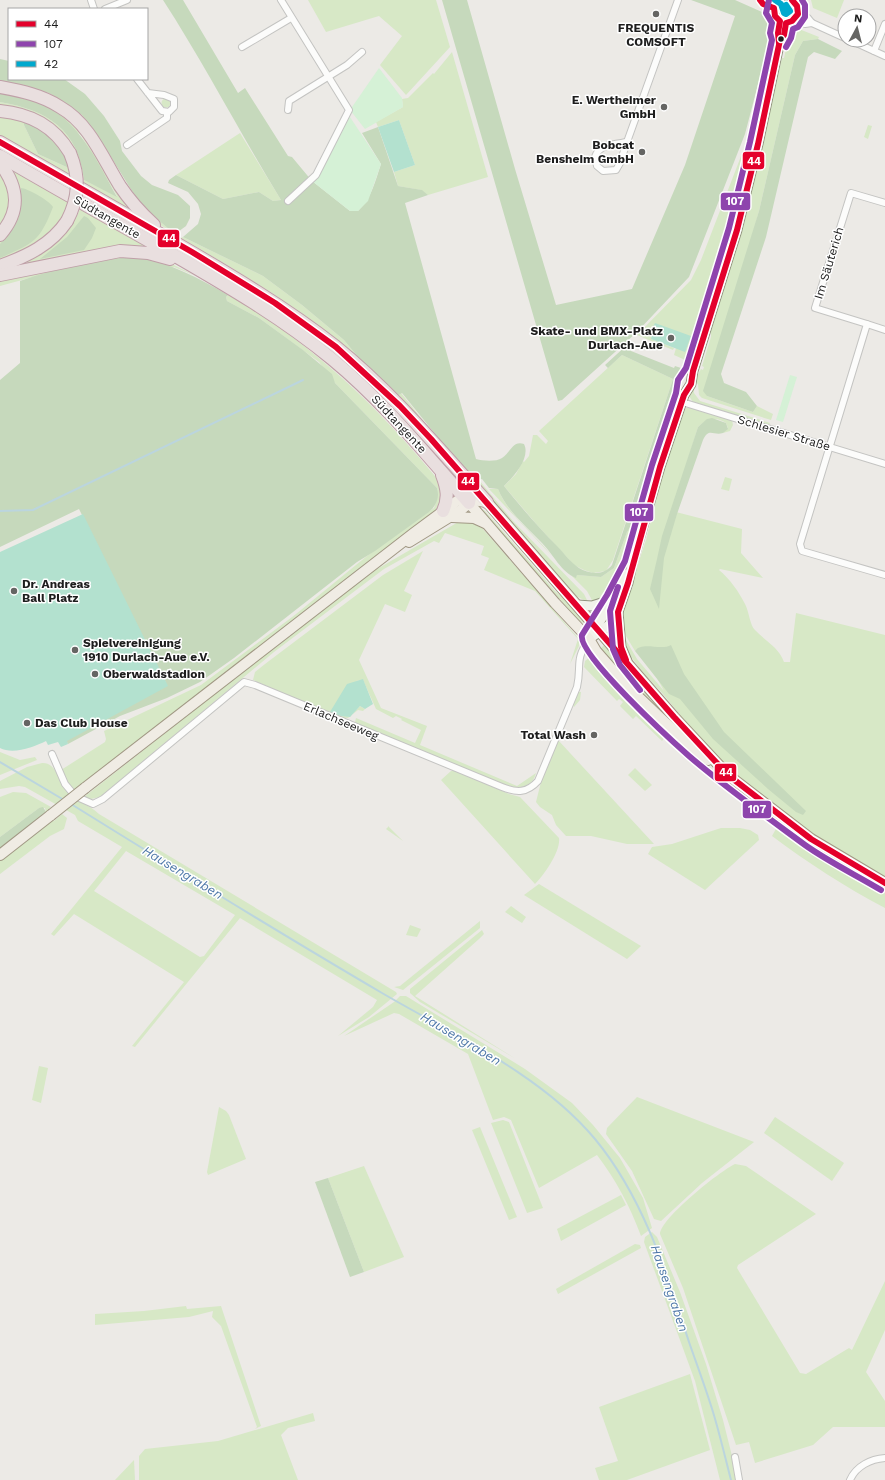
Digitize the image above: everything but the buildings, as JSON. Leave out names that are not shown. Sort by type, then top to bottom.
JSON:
[{"type":"highway","points":[[0,87],[38,96],[61,107],[70,114],[87,132],[99,148],[131,201],[168,238]]},
{"type":"highway","points":[[0,111],[23,115],[44,124],[61,139],[70,153],[76,174],[77,190],[75,202],[67,221],[56,235],[43,246],[0,266]]},
{"type":"highway","name":"Südtangente","points":[[0,142],[168,238],[275,302],[336,347],[372,379],[416,423],[487,502]]},
{"type":"highway","name":"Südtangente","points":[[0,156],[187,263],[270,313],[332,359],[381,405],[468,500]]},
{"type":"highway","points":[[0,163],[11,178],[15,197],[15,207],[10,223],[0,235]]},
{"type":"highway","points":[[0,275],[120,251],[148,253],[187,263]]},
{"type":"highway","points":[[440,470],[447,492],[447,514]]},
{"type":"highway","points":[[468,500],[471,492],[469,482]]},
{"type":"main road","points":[[783,22],[796,16],[797,6],[792,0]]},
{"type":"main road","points":[[598,629],[612,622],[618,612],[628,583],[660,467],[683,399],[686,383],[693,370],[737,230],[755,158],[780,40],[784,35],[783,22],[775,16],[775,3]]},
{"type":"main road","points":[[0,855],[395,549],[447,514],[457,501],[468,500],[487,502]]},
{"type":"main road","name":"Südtangente","points":[[468,500],[485,523],[555,603],[589,639],[596,651],[650,709],[694,750],[806,835],[848,862],[885,883]]},
{"type":"main road","name":"Südtangente","points":[[487,502],[674,717],[728,775]]},
{"type":"main road","points":[[447,514],[470,518],[485,523]]},
{"type":"main road","points":[[589,639],[598,629],[632,564]]},
{"type":"main road","points":[[577,605],[592,606],[614,598]]},
{"type":"main road","points":[[618,612],[621,647],[626,661]]},
{"type":"street","points":[[107,8],[127,0]]},
{"type":"street","points":[[281,0],[349,110],[316,175],[288,201]]},
{"type":"street","points":[[627,142],[606,146],[599,149],[595,157],[597,166],[603,171],[616,170],[620,163],[678,0]]},
{"type":"street","points":[[760,0],[764,4],[775,3]]},
{"type":"street","points":[[796,16],[808,18],[812,23],[837,34]]},
{"type":"street","points":[[242,47],[291,18]]},
{"type":"street","points":[[874,51],[885,24]]},
{"type":"street","points":[[867,48],[885,56]]},
{"type":"street","points":[[288,110],[289,101],[347,65],[362,52]]},
{"type":"street","points":[[138,80],[162,111],[167,112]]},
{"type":"street","points":[[127,145],[166,118],[167,112],[174,107],[174,99],[164,95],[148,93]]},
{"type":"street","name":"Im Säuterich","points":[[867,324],[815,308],[851,193],[885,203]]},
{"type":"street","points":[[885,330],[867,324],[800,547],[802,551],[885,575]]},
{"type":"street","name":"Schlesier Straße","points":[[683,399],[885,464]]},
{"type":"street","name":"Erlachseeweg","points":[[52,754],[65,784],[75,796],[92,804],[102,799],[244,682],[255,685],[515,792],[526,790],[538,781],[576,687],[579,678],[578,660],[589,639]]},
{"type":"street","points":[[735,1457],[739,1480]]},
{"type":"street","points":[[850,1480],[859,1468],[875,1459],[885,1458]]},
{"type":"green space","points":[[163,0],[183,0],[238,93],[245,88],[288,156],[292,157],[312,181],[350,211],[358,211],[363,206],[370,195],[377,177],[381,164],[362,133],[378,127],[398,186],[422,190],[428,195],[405,203],[476,459],[489,461],[496,460],[505,456],[517,444],[524,444],[526,449],[523,461],[520,467],[504,486],[536,524],[579,568],[587,572],[596,573],[609,569],[612,565],[673,379],[622,355],[608,368],[605,365],[628,344],[632,346],[631,351],[674,368],[675,366],[684,369],[680,383],[682,384],[664,431],[662,444],[654,455],[646,492],[640,500],[633,523],[627,532],[614,568],[601,577],[577,575],[576,578],[566,572],[546,547],[506,504],[498,489],[489,488],[482,479],[474,482],[402,393],[397,396],[358,357],[344,340],[302,305],[263,276],[183,237],[198,224],[201,214],[198,204],[188,192],[168,183],[169,180],[176,175],[223,199],[259,192],[273,201],[281,200]]},
{"type":"green space","points":[[308,0],[436,0],[450,47],[406,95],[380,65],[402,36],[379,16],[326,32]]},
{"type":"green space","points":[[442,0],[467,0],[515,169],[556,305],[632,289],[685,165],[735,16],[691,0],[735,0],[762,12],[769,26],[769,42],[745,134],[689,277],[636,333],[562,400],[558,401]]},
{"type":"green space","points":[[811,0],[844,0],[841,8],[837,8],[837,18],[813,8]]},
{"type":"green space","points":[[787,3],[792,5],[794,10],[792,15],[787,17],[782,15],[780,10],[782,5]]},
{"type":"green space","points":[[799,29],[819,37],[818,39],[803,41],[795,55],[759,211],[707,396],[753,412],[757,406],[773,414],[771,420],[702,398],[699,395],[698,384],[694,382],[701,369],[703,370],[704,367],[702,366],[711,337],[711,328],[744,224],[782,58],[784,58],[789,35],[790,38],[794,38],[796,30]]},
{"type":"green space","points":[[818,39],[842,51],[835,59],[814,52],[808,57],[766,237],[721,374],[724,383],[746,392],[757,406],[753,412],[707,396],[703,391],[759,211],[795,55],[803,41]]},
{"type":"green space","points":[[770,47],[773,47],[770,69],[736,219],[692,363],[674,355],[676,348],[685,351],[655,328],[651,332],[653,333],[651,339],[674,348],[673,350],[637,335],[691,280],[701,260],[748,138]]},
{"type":"green space","points":[[452,52],[488,177],[428,195],[421,190],[398,186],[394,172],[415,165],[399,120],[378,127],[376,122],[403,107],[402,99],[408,98],[433,73],[434,74]]},
{"type":"green space","points":[[0,59],[8,61],[8,80],[65,80],[85,94],[104,116],[120,141],[122,151],[141,176],[152,185],[178,195],[190,206],[190,218],[186,226],[175,234],[146,210],[137,199],[101,141],[82,115],[49,93],[0,81]]},
{"type":"green space","points":[[379,68],[402,98],[403,107],[365,129],[350,110]]},
{"type":"green space","points":[[0,81],[49,93],[82,115],[101,141],[129,188],[146,210],[175,234],[157,223],[140,208],[86,125],[0,84]]},
{"type":"green space","points":[[0,93],[25,97],[39,102],[65,119],[86,143],[117,197],[84,180],[81,163],[75,148],[67,135],[58,125],[33,111],[0,102]]},
{"type":"green space","points":[[16,93],[70,117],[137,214],[84,183],[81,167],[75,152],[67,139],[57,128],[32,112],[17,107],[0,105],[0,102],[33,111],[58,125],[67,135],[75,148],[81,163],[84,180],[117,196],[81,135]]},
{"type":"green space","points":[[166,98],[171,103],[166,108],[161,103]]},
{"type":"green space","points":[[0,114],[37,123],[24,122],[24,125],[38,154],[71,169],[72,176],[0,136]]},
{"type":"green space","points":[[348,114],[381,164],[368,201],[358,211],[350,211],[312,181]]},
{"type":"green space","points":[[399,120],[415,165],[394,172],[378,127]]},
{"type":"green space","points":[[27,121],[54,140],[63,152],[71,169],[38,154],[24,125],[24,122]]},
{"type":"green space","points":[[868,125],[872,126],[868,139],[864,137]]},
{"type":"green space","points":[[240,133],[281,200],[273,201],[259,192],[223,199],[176,175]]},
{"type":"green space","points":[[0,168],[12,202],[0,231]]},
{"type":"green space","points":[[10,169],[70,203],[58,226],[35,246],[0,261],[0,239],[13,223]]},
{"type":"green space","points":[[21,188],[38,195],[53,207],[39,235],[34,240],[28,245],[0,258],[0,244],[13,229],[19,217]]},
{"type":"green space","points":[[80,209],[152,250],[15,267],[45,252],[62,238],[75,220]]},
{"type":"green space","points":[[84,216],[88,218],[96,228],[92,238],[84,250],[40,259],[67,237]]},
{"type":"green space","points":[[183,237],[263,276],[302,305],[344,340],[358,357],[294,308],[250,279],[181,238]]},
{"type":"green space","points":[[118,255],[168,262],[196,276],[174,267],[70,267],[0,286],[0,279]]},
{"type":"green space","points":[[139,257],[174,268],[196,277],[228,295],[226,297],[227,301],[259,318],[303,350],[332,374],[335,383],[437,488],[438,498],[434,507],[429,512],[375,551],[357,562],[234,658],[200,682],[167,698],[120,716],[68,744],[63,735],[166,683],[79,509],[0,547],[0,380],[20,363],[20,281],[78,264],[109,259]]},
{"type":"green space","points":[[228,295],[288,333],[343,378],[393,428],[440,482],[443,487],[441,507],[73,791],[61,770],[105,742],[106,739],[104,731],[201,685],[296,614],[367,556],[434,508],[436,503],[437,488],[335,383],[319,362],[259,318],[227,301],[226,297]]},
{"type":"green space","name":"Skate- und BMX-Platz Durlach-Aue","points":[[655,323],[691,336],[685,352],[651,339],[653,329],[655,328],[653,327]]},
{"type":"green space","points":[[622,355],[673,379],[613,560],[606,571],[593,573],[574,565],[504,486],[516,474],[523,461],[524,462],[529,456],[533,435],[537,435],[546,444],[548,441],[539,431]]},
{"type":"green space","points":[[790,375],[797,377],[783,422],[776,420]]},
{"type":"green space","points":[[682,384],[621,572],[609,595],[593,602],[587,591],[572,576],[601,577],[614,568],[627,532],[633,522],[640,500],[644,497],[654,455],[662,444],[664,431]]},
{"type":"green space","points":[[691,387],[694,388],[694,393],[700,401],[770,423],[769,425],[693,402],[689,396]]},
{"type":"green space","points":[[401,393],[451,455],[397,396]]},
{"type":"green space","points":[[686,408],[691,408],[732,420],[733,425],[730,431],[723,433],[728,428],[726,423],[715,419],[708,420],[698,427],[672,511],[742,529],[741,553],[763,578],[719,570],[740,595],[753,628],[779,652],[784,662],[790,662],[796,613],[885,635],[885,879],[819,838],[775,808],[735,775],[702,742],[663,694],[638,667],[628,652],[623,635],[637,659],[664,691],[644,654],[637,649],[635,651],[623,631],[621,616],[629,593],[633,587],[633,579],[646,540],[663,473],[683,412]]},
{"type":"green space","points":[[712,418],[726,423],[728,429],[720,434],[709,433],[703,440],[677,514],[664,558],[659,609],[650,589],[662,536],[698,427],[707,419]]},
{"type":"green space","points":[[725,477],[732,479],[729,491],[721,489]]},
{"type":"green space","points":[[479,480],[513,521],[584,594],[588,602],[574,595],[474,482]]},
{"type":"green space","points":[[489,489],[498,489],[515,516],[552,556]]},
{"type":"green space","points":[[477,506],[485,511],[555,591],[570,604],[587,625],[577,619],[514,547],[497,532]]},
{"type":"green space","name":"Spielvereinigung 1910 Durlach-Aue e.V.","points":[[83,514],[168,686],[67,741],[68,744],[61,747],[58,742],[48,745],[46,741],[36,746],[23,749],[11,751],[5,750],[0,748],[0,552]]},
{"type":"green space","points":[[460,521],[468,521],[482,528],[579,639],[579,646],[570,664],[578,639],[535,591],[484,570],[489,558],[481,555],[484,546],[445,533],[439,543],[434,541],[384,569],[274,652],[100,797],[91,799],[84,797],[365,576]]},
{"type":"green space","points":[[423,551],[404,591],[412,595],[405,612],[385,604],[359,660],[381,708],[427,726],[420,745],[517,786],[536,773],[528,785],[515,787],[506,785],[357,724],[355,722],[356,718],[415,743],[421,730],[396,716],[393,718],[376,709],[363,680],[356,681],[350,716],[348,718],[340,718],[253,680],[255,672],[383,575]]},
{"type":"green space","points":[[604,645],[660,706],[677,728],[605,654],[601,648]]},
{"type":"green space","points":[[671,645],[684,674],[724,732],[806,811],[803,815],[796,812],[768,789],[713,739],[680,699],[669,694],[635,651],[638,648],[647,646],[667,647]]},
{"type":"green space","points":[[590,657],[596,657],[694,753],[738,791],[785,826],[834,859],[885,888],[885,908],[827,874],[772,836],[777,827],[729,790],[666,736],[662,741],[636,716],[633,719],[620,706],[623,702],[619,699],[617,701],[584,667],[585,661]]},
{"type":"green space","points":[[363,679],[373,704],[365,709],[360,706],[350,717],[341,716],[330,712],[347,684]]},
{"type":"green space","points":[[578,692],[581,692],[580,700],[574,707],[573,705]]},
{"type":"green space","points":[[360,706],[365,709],[363,711],[358,710],[352,715]]},
{"type":"green space","points":[[558,740],[654,844],[627,844],[591,836],[566,836],[556,825],[552,815],[540,807],[536,802],[541,782]]},
{"type":"green space","points":[[0,752],[20,760],[35,757],[37,760],[0,775]]},
{"type":"green space","points":[[42,763],[51,766],[57,773],[69,794],[77,800],[397,994],[369,1017],[338,1036],[373,1007],[377,1000],[240,918],[135,1047],[132,1046],[184,982],[74,914],[54,936],[51,934],[122,847],[78,821],[75,815],[25,787],[19,786],[0,789],[0,781],[27,767]],"holes":[[[126,851],[235,915],[204,956],[200,957],[94,891]]]},
{"type":"green space","points":[[635,768],[652,785],[645,791],[628,775]]},
{"type":"green space","points":[[451,771],[457,771],[509,794],[520,797],[559,838],[555,856],[543,875],[535,884],[441,780]]},
{"type":"green space","points":[[13,792],[26,793],[51,807],[46,812],[45,808],[39,808],[0,837],[0,797]]},
{"type":"green space","points":[[43,807],[46,812],[43,816],[0,850],[0,837],[39,808]]},
{"type":"green space","points":[[62,814],[67,818],[64,829],[50,836],[0,874],[0,859],[51,819],[54,821]]},
{"type":"green space","points":[[389,827],[403,841],[386,829]]},
{"type":"green space","points":[[721,828],[740,828],[750,830],[758,835],[759,840],[705,890],[648,854],[652,847],[672,844]]},
{"type":"green space","points":[[539,884],[641,946],[627,959],[524,895]]},
{"type":"green space","points":[[511,906],[526,917],[522,923],[505,912]]},
{"type":"green space","points":[[480,921],[480,928],[403,990],[394,987],[400,986]]},
{"type":"green space","points":[[410,925],[421,929],[417,937],[406,935]]},
{"type":"green space","points":[[482,930],[484,934],[479,939],[415,996],[516,1059],[420,1002],[410,993],[410,989]]},
{"type":"green space","points":[[400,996],[406,996],[525,1069],[572,1103],[593,1125],[620,1158],[643,1198],[652,1228],[641,1236],[622,1194],[597,1155],[539,1188],[511,1120],[504,1117],[493,1120],[468,1054],[399,1014],[394,1013],[344,1036],[394,1002]]},
{"type":"green space","points":[[39,1066],[48,1068],[41,1103],[32,1100]]},
{"type":"green space","points":[[637,1097],[754,1142],[702,1183],[661,1221],[654,1219],[632,1171],[606,1134],[607,1128]]},
{"type":"green space","points":[[219,1107],[226,1111],[229,1115],[246,1159],[208,1175],[207,1172]]},
{"type":"green space","points":[[775,1117],[844,1163],[832,1181],[764,1133]]},
{"type":"green space","points":[[503,1120],[509,1122],[543,1208],[527,1213],[491,1123]]},
{"type":"green space","points":[[480,1127],[517,1217],[509,1220],[472,1130]]},
{"type":"green space","points":[[735,1164],[746,1166],[816,1214],[738,1265],[737,1268],[800,1373],[806,1374],[849,1348],[852,1350],[885,1281],[885,1330],[866,1372],[885,1401],[885,1427],[833,1427],[813,1445],[755,1463],[749,1442],[736,1445],[683,1288],[660,1234],[670,1217],[680,1207],[705,1185]]},
{"type":"green space","points":[[364,1166],[404,1257],[364,1272],[328,1178]]},
{"type":"green space","points":[[328,1178],[364,1272],[350,1277],[315,1182]]},
{"type":"green space","points":[[621,1195],[626,1205],[561,1241],[557,1229]]},
{"type":"green space","points":[[652,1232],[657,1237],[680,1292],[706,1364],[723,1420],[738,1480],[720,1480],[695,1381],[644,1242],[645,1237]]},
{"type":"green space","points":[[635,1244],[640,1245],[641,1248],[558,1294],[556,1289]]},
{"type":"green space","points":[[186,1306],[187,1309],[221,1306],[261,1426],[255,1429],[257,1427],[221,1326],[212,1317],[213,1311],[189,1317],[95,1325],[95,1314],[144,1311]]},
{"type":"green space","points":[[690,1374],[710,1450],[627,1480],[599,1480],[595,1468],[618,1461],[599,1407]]},
{"type":"green space","points":[[313,1413],[315,1421],[288,1428],[281,1435],[298,1480],[139,1480],[139,1456],[145,1449],[218,1441]]},
{"type":"green space","points":[[134,1460],[135,1480],[115,1480]]},
{"type":"waterway","points":[[0,511],[33,510],[303,380]]},
{"type":"waterway","name":"Hausengraben","points":[[0,762],[64,800]]},
{"type":"waterway","name":"Hausengraben","points":[[71,804],[304,947],[496,1058],[549,1095],[574,1116],[595,1139],[612,1161],[640,1210],[662,1262],[710,1403],[731,1480]]},
{"type":"transit line","name":"44","points":[[760,0],[763,4],[774,8],[775,16],[780,21],[778,33],[779,43]]},
{"type":"transit line","name":"107","points":[[769,0],[766,13],[772,23],[770,33],[772,40],[750,142],[729,228],[686,368],[678,380],[676,393],[652,465],[625,561],[607,595],[582,635],[584,645],[609,678],[646,716],[703,768],[805,845],[833,863],[881,890]]},
{"type":"transit line","name":"42","points":[[775,0],[781,4],[784,13],[786,14],[790,11],[786,5]]},
{"type":"transit line","name":"44","points":[[626,660],[621,647],[618,612],[628,583],[660,467],[684,395],[691,384],[693,371],[737,230],[758,144],[780,40],[784,35],[786,23],[792,21],[798,14],[797,6],[792,0]]},
{"type":"transit line","name":"107","points":[[786,47],[791,38],[793,29],[798,27],[805,17],[805,5],[802,0]]},
{"type":"transit line","name":"44","points":[[0,142],[192,252],[275,303],[336,347],[400,406],[431,439],[674,717],[728,775],[811,839],[885,883]]},
{"type":"transit line","name":"107","points":[[618,587],[610,611],[613,649],[620,665],[640,690]]},
{"type":"place","name":"FREQUENTIS COMSOFT","points":[[656,14]]},
{"type":"place","name":"E. Wertheimer GmbH","points":[[664,107]]},
{"type":"place","name":"Bobcat Bensheim GmbH","points":[[642,152]]},
{"type":"place","name":"Skate- und BMX-Platz Durlach-Aue","points":[[671,338]]},
{"type":"place","name":"Dr. Andreas Ball Platz","points":[[14,591]]},
{"type":"place","name":"Spielvereinigung 1910 Durlach-Aue e.V.","points":[[75,650]]},
{"type":"place","name":"Oberwaldstadion","points":[[95,674]]},
{"type":"place","name":"Das Club House","points":[[27,723]]},
{"type":"place","name":"Total Wash","points":[[594,735]]}]
